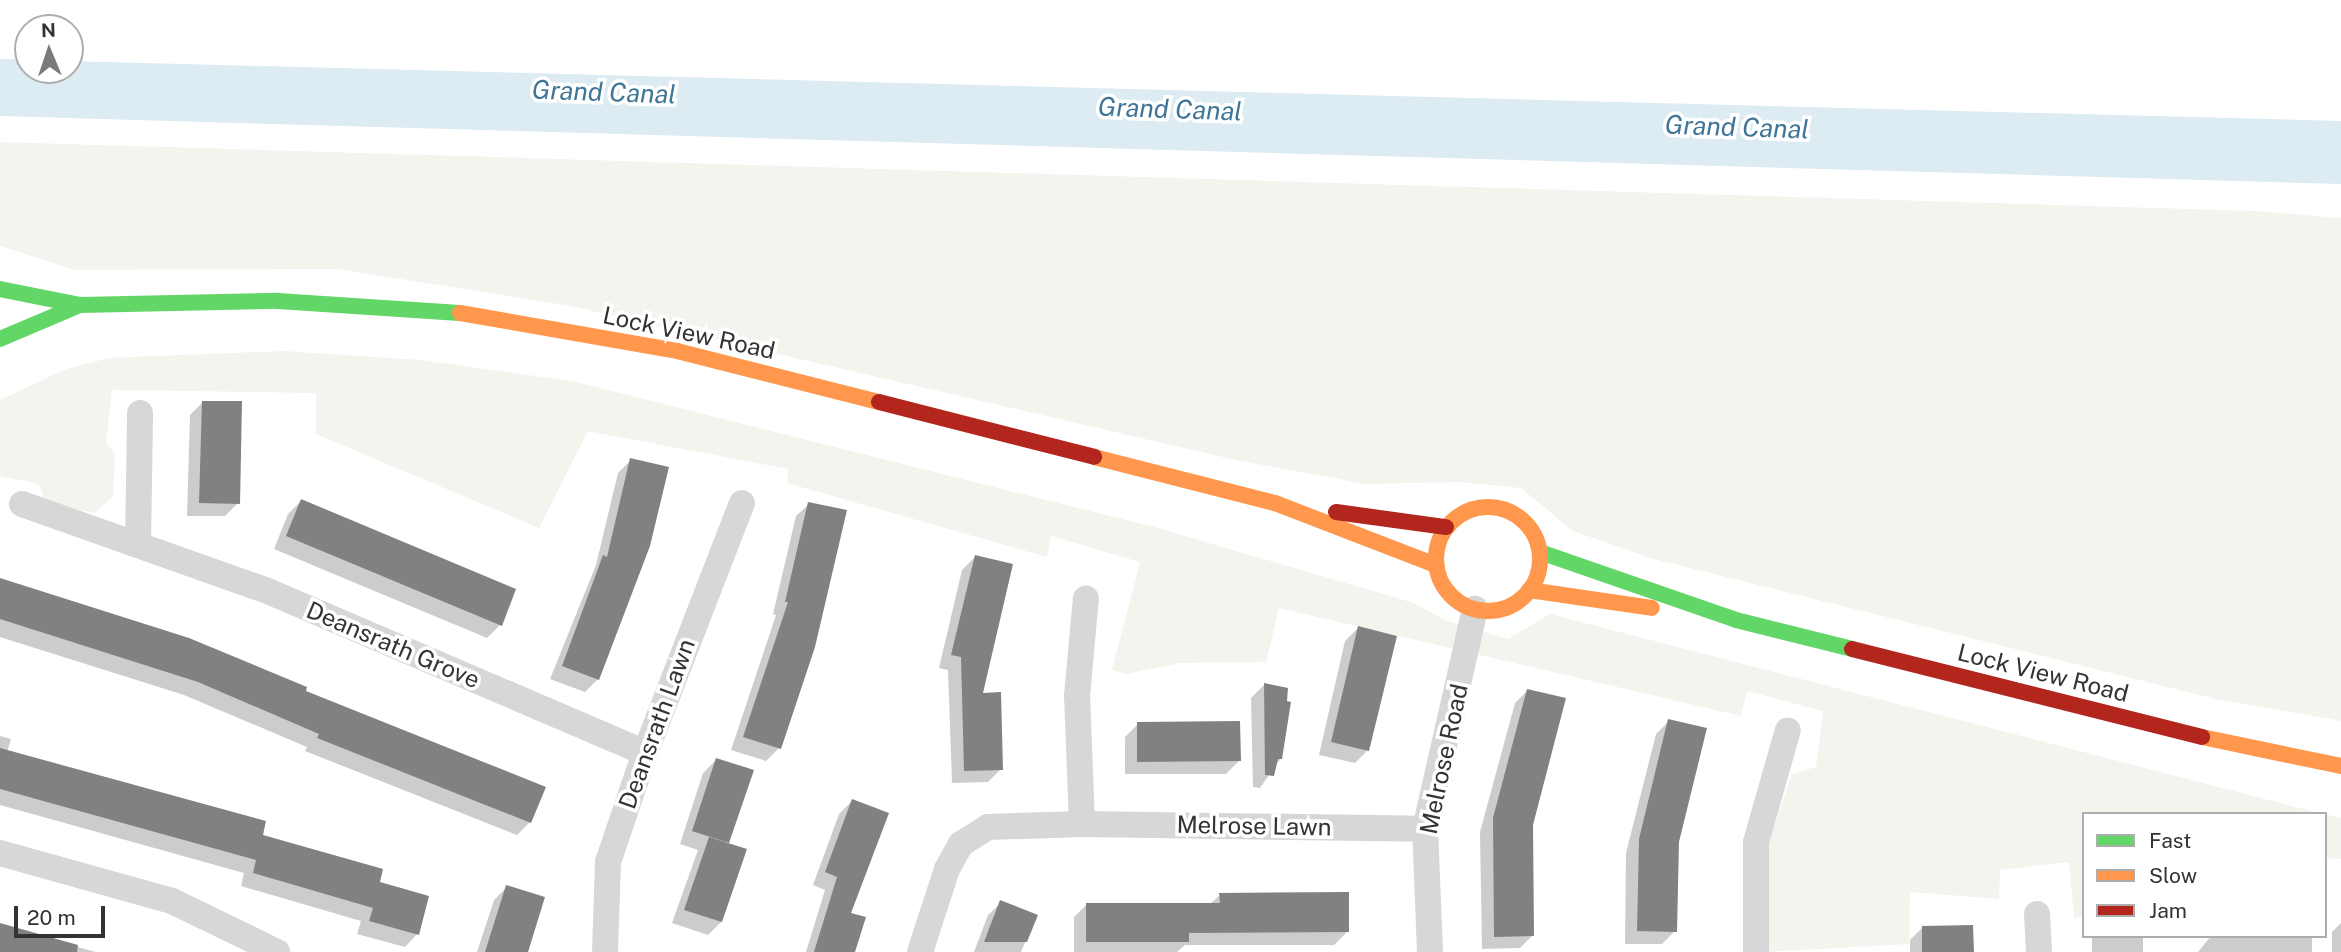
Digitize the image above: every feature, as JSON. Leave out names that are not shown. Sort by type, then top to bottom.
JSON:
[{"type":"street","name":"Lock View Road","points":[[0,289],[80,305],[278,301],[478,314],[677,351],[1275,503],[1446,527]]},
{"type":"street","name":"Lock View Road","points":[[0,340],[80,305]]},
{"type":"street","points":[[138,545],[140,412]]},
{"type":"street","name":"Deansrath Grove","points":[[22,503],[270,592],[645,753]]},
{"type":"street","name":"Deansrath Lawn","points":[[605,952],[608,862],[645,753],[742,503]]},
{"type":"street","name":"Lock View Road","points":[[1275,503],[1436,565]]},
{"type":"street","points":[[1493,506],[1524,521],[1540,552],[1540,565],[1529,590],[1505,608],[1475,609],[1449,593],[1436,565],[1436,552],[1446,527],[1459,515],[1493,506]]},
{"type":"street","name":"Lock View Road","points":[[1540,552],[1736,620],[2291,759],[2341,766]]},
{"type":"street","name":"Lock View Road","points":[[1529,590],[1736,620]]},
{"type":"street","points":[[1082,824],[1077,695],[1086,598]]},
{"type":"street","name":"Melrose Road","points":[[1430,952],[1425,830],[1475,609]]},
{"type":"street","points":[[1756,952],[1756,842],[1788,730]]},
{"type":"street","name":"Melrose Lawn","points":[[920,952],[947,869],[961,844],[988,827],[1082,824],[1425,830]]},
{"type":"street","points":[[0,853],[172,901],[277,952]]},
{"type":"street","points":[[2037,914],[2039,952]]},
{"type":"shaded area","points":[[0,142],[2254,211],[2341,218],[2341,721],[2216,699],[1654,559],[1573,531],[1521,488],[1459,482],[1365,484],[1236,460],[571,306],[338,269],[75,270],[0,246]]},
{"type":"shaded area","points":[[284,351],[420,360],[572,381],[1158,528],[1414,603],[1445,620],[1508,639],[1550,614],[2315,812],[2082,812],[2082,917],[2074,918],[2069,862],[2000,870],[1999,899],[1910,892],[1909,944],[1766,952],[1767,847],[1792,774],[1816,767],[1823,711],[1747,691],[1741,716],[1279,608],[1266,662],[1180,663],[1126,674],[1112,670],[1140,562],[1051,536],[1047,557],[787,483],[788,469],[588,431],[539,528],[316,434],[316,393],[112,390],[106,443],[115,454],[113,496],[95,513],[46,503],[39,484],[0,476],[0,400],[66,369],[109,358]]},
{"type":"shaded area","points":[[2327,814],[2341,818],[2341,859],[2327,858]]},
{"type":"water","name":"Grand Canal","points":[[0,59],[14,59],[14,84],[84,84],[84,61],[2341,121],[2341,184],[0,116]]},
{"type":"building","points":[[202,401],[242,401],[240,504],[199,503]]},
{"type":"building","points":[[630,458],[669,467],[650,546],[599,680],[562,666],[603,555],[607,557]]},
{"type":"building","points":[[301,499],[516,589],[502,626],[286,536]]},
{"type":"building","points":[[808,502],[847,510],[815,647],[781,749],[743,737],[788,602],[785,602]]},
{"type":"building","points":[[975,555],[1013,564],[983,693],[1001,692],[1003,770],[964,771],[961,657],[951,655]]},
{"type":"building","points":[[0,578],[189,638],[307,687],[306,691],[546,787],[531,823],[317,738],[319,734],[198,682],[0,619]]},
{"type":"building","points":[[1358,626],[1397,636],[1369,751],[1331,742]]},
{"type":"building","points":[[1264,683],[1288,688],[1287,701],[1291,702],[1282,759],[1278,759],[1274,776],[1265,775]]},
{"type":"building","points":[[1527,689],[1566,698],[1533,825],[1534,936],[1494,937],[1493,818]]},
{"type":"building","points":[[1668,719],[1707,728],[1679,842],[1677,932],[1637,931],[1639,839]]},
{"type":"building","points":[[1240,721],[1241,761],[1137,762],[1137,722]]},
{"type":"building","points":[[0,748],[266,821],[263,835],[383,869],[380,882],[429,896],[419,935],[369,921],[373,908],[253,873],[256,860],[0,789]]},
{"type":"building","points":[[716,758],[754,770],[729,843],[692,831]]},
{"type":"building","points":[[852,799],[889,813],[851,913],[866,917],[855,952],[814,952],[837,877],[825,872]]},
{"type":"building","points":[[709,837],[747,849],[722,922],[684,910]]},
{"type":"building","points":[[506,885],[545,897],[528,952],[485,952]]},
{"type":"building","points":[[1349,892],[1349,932],[1189,933],[1189,942],[1086,942],[1086,903],[1220,903],[1219,893]]},
{"type":"building","points":[[1000,900],[1038,915],[1027,942],[984,942]]},
{"type":"building","points":[[0,923],[78,945],[77,952],[0,952]]},
{"type":"building","points":[[1973,925],[1974,952],[1922,952],[1922,926]]},
{"type":"traffic: fast","points":[[0,289],[80,305],[278,301],[460,313]]},
{"type":"traffic: fast","points":[[0,339],[80,305]]},
{"type":"traffic: fast","points":[[1540,552],[1736,620],[1852,649]]},
{"type":"traffic: slow","points":[[460,313],[677,351],[879,402]]},
{"type":"traffic: slow","points":[[1094,457],[1275,503],[1436,565]]},
{"type":"traffic: slow","points":[[1488,507],[1508,511],[1525,522],[1536,539],[1540,559],[1536,579],[1525,596],[1508,607],[1488,611],[1468,607],[1451,596],[1440,579],[1436,559],[1440,539],[1451,522],[1468,511],[1488,507]]},
{"type":"traffic: slow","points":[[1529,590],[1652,608]]},
{"type":"traffic: slow","points":[[2202,737],[2341,766]]},
{"type":"traffic: jam","points":[[879,402],[1094,457]]},
{"type":"traffic: jam","points":[[1336,512],[1446,527]]},
{"type":"traffic: jam","points":[[1852,649],[2202,737]]}]
